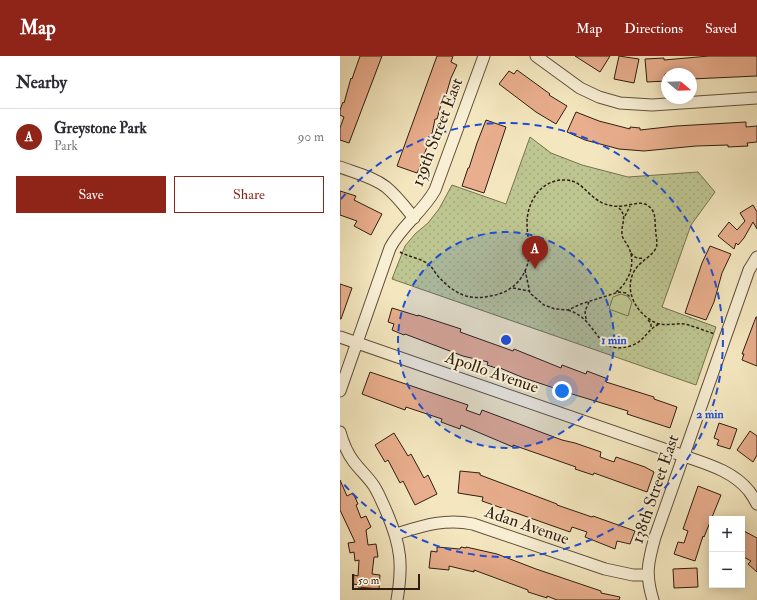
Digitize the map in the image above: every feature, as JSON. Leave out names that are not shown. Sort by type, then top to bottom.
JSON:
[{"type":"street","name":"139th Street East","points":[[340,391],[390,248],[399,232],[426,205],[435,190],[484,56]]},
{"type":"street","points":[[536,56],[580,88],[599,97],[620,103],[652,105],[757,98]]},
{"type":"street","points":[[340,167],[366,176],[380,183],[392,193],[414,218]]},
{"type":"street","name":"138th Street East","points":[[653,600],[647,574],[655,537],[749,270],[757,257]]},
{"type":"street","name":"Apollo Avenue","points":[[340,337],[722,470],[732,476],[749,491],[757,504]]},
{"type":"street","points":[[340,432],[345,448],[373,484],[396,534],[400,551],[397,600]]},
{"type":"street","name":"Adan Avenue","points":[[396,534],[433,523],[449,521],[461,522],[473,524],[605,569],[627,574],[647,574]]},
{"type":"path","points":[[390,248],[427,263],[448,286],[456,292],[474,298],[491,296],[504,292],[512,288],[525,270],[529,254],[528,216],[534,197],[543,187],[558,180],[572,181],[581,185],[600,202],[617,207],[630,206],[639,203],[652,209],[655,216],[657,248],[653,254],[644,258],[625,284],[615,293]]},
{"type":"path","points":[[630,206],[627,209],[624,218],[622,234],[633,256],[644,258]]},
{"type":"path","points":[[617,207],[622,212],[624,218]]},
{"type":"path","points":[[631,252],[632,299]]},
{"type":"path","points":[[525,270],[529,291],[539,301],[555,309],[568,310],[576,313],[586,321],[604,343],[616,347],[624,347],[637,343],[651,328],[660,324]]},
{"type":"path","points":[[512,288],[529,291]]},
{"type":"path","points":[[568,310],[615,293],[626,293],[651,323],[651,328]]},
{"type":"path","points":[[586,321],[585,311],[590,301]]},
{"type":"path","points":[[647,318],[660,324],[686,325],[716,334]]},
{"type":"green space","points":[[530,137],[551,153],[582,165],[628,177],[698,172],[715,192],[691,225],[662,307],[716,327],[696,385],[392,279],[405,246],[415,234],[428,223],[439,209],[452,185],[506,204]]},
{"type":"green space","points":[[621,294],[627,296],[632,302],[628,316],[609,309],[613,297]]},
{"type":"building","points":[[360,56],[382,56],[349,143],[340,140],[340,128],[344,117],[340,115],[340,110],[343,102],[344,103],[351,78],[352,79]]},
{"type":"building","points":[[437,56],[453,56],[451,62],[457,65],[446,95],[444,94],[437,119],[435,119],[432,134],[424,155],[425,156],[417,173],[397,166]]},
{"type":"building","points":[[575,56],[610,56],[600,72]]},
{"type":"building","points":[[619,56],[639,59],[634,83],[614,79]]},
{"type":"building","points":[[709,56],[757,56],[757,76],[697,79],[697,68],[661,68],[661,81],[647,82],[645,59],[664,58],[664,60]]},
{"type":"building","points":[[517,70],[550,94],[549,95],[567,106],[556,124],[536,112],[499,84],[509,71],[514,74]]},
{"type":"building","points":[[576,112],[599,121],[630,129],[630,127],[640,128],[640,130],[676,126],[746,122],[746,127],[757,126],[757,142],[747,143],[748,146],[696,146],[644,151],[619,149],[585,140],[567,132]]},
{"type":"building","points":[[486,120],[506,127],[484,193],[462,186]]},
{"type":"building","points":[[340,191],[356,196],[354,200],[382,214],[371,235],[354,226],[357,221],[340,215]]},
{"type":"building","points":[[753,205],[757,212],[757,229],[753,222],[744,238],[738,245],[736,243],[734,249],[718,236],[729,222],[737,230],[745,221],[740,213]]},
{"type":"building","points":[[710,246],[731,254],[722,273],[714,302],[706,320],[685,313],[702,263]]},
{"type":"building","points":[[340,284],[352,288],[341,319],[340,319]]},
{"type":"building","points":[[392,308],[461,329],[460,332],[513,351],[514,349],[561,368],[562,365],[586,374],[587,371],[608,379],[606,382],[654,397],[654,399],[677,407],[670,428],[627,414],[628,411],[524,378],[500,368],[487,365],[488,362],[463,356],[392,330],[394,324],[388,322]]},
{"type":"building","points":[[756,317],[757,366],[742,360],[744,354],[742,354]]},
{"type":"building","points":[[370,372],[468,405],[466,410],[480,415],[482,410],[562,440],[601,452],[600,457],[614,462],[616,457],[645,467],[654,472],[647,492],[594,473],[593,475],[575,469],[576,467],[513,445],[513,447],[461,425],[460,429],[441,422],[442,419],[406,407],[405,410],[362,394]]},
{"type":"building","points":[[719,423],[737,429],[730,449],[717,445],[719,440],[714,438]]},
{"type":"building","points":[[750,431],[757,436],[757,455],[753,462],[737,450]]},
{"type":"building","points":[[394,433],[408,456],[411,454],[424,478],[428,475],[437,494],[415,505],[403,481],[400,483],[388,460],[385,462],[375,445]]},
{"type":"building","points":[[460,471],[480,473],[480,475],[557,505],[635,531],[630,544],[617,541],[615,549],[585,537],[587,532],[572,527],[570,532],[482,501],[483,497],[458,493]]},
{"type":"building","points":[[340,480],[347,496],[353,493],[358,504],[356,505],[361,518],[366,516],[371,527],[366,530],[368,545],[376,544],[378,557],[374,557],[372,574],[380,575],[379,589],[358,587],[359,585],[353,584],[354,575],[358,576],[359,560],[355,561],[354,552],[350,553],[348,543],[355,542],[340,510]]},
{"type":"building","points":[[698,486],[721,495],[712,516],[709,516],[709,525],[704,537],[703,536],[695,561],[674,554],[678,542],[684,543],[688,531],[683,529]]},
{"type":"building","points":[[745,532],[757,538],[757,572],[748,564],[751,561],[745,558]]},
{"type":"building","points":[[437,547],[460,549],[461,547],[466,547],[497,554],[601,591],[601,593],[620,597],[619,600],[557,600],[528,592],[528,590],[474,570],[474,572],[449,566],[449,570],[429,568],[431,551],[437,552]]},
{"type":"building","points":[[697,568],[698,587],[674,588],[673,569]]},
{"type":"place","name":"Greystone Park","points":[[535,269]]}]
